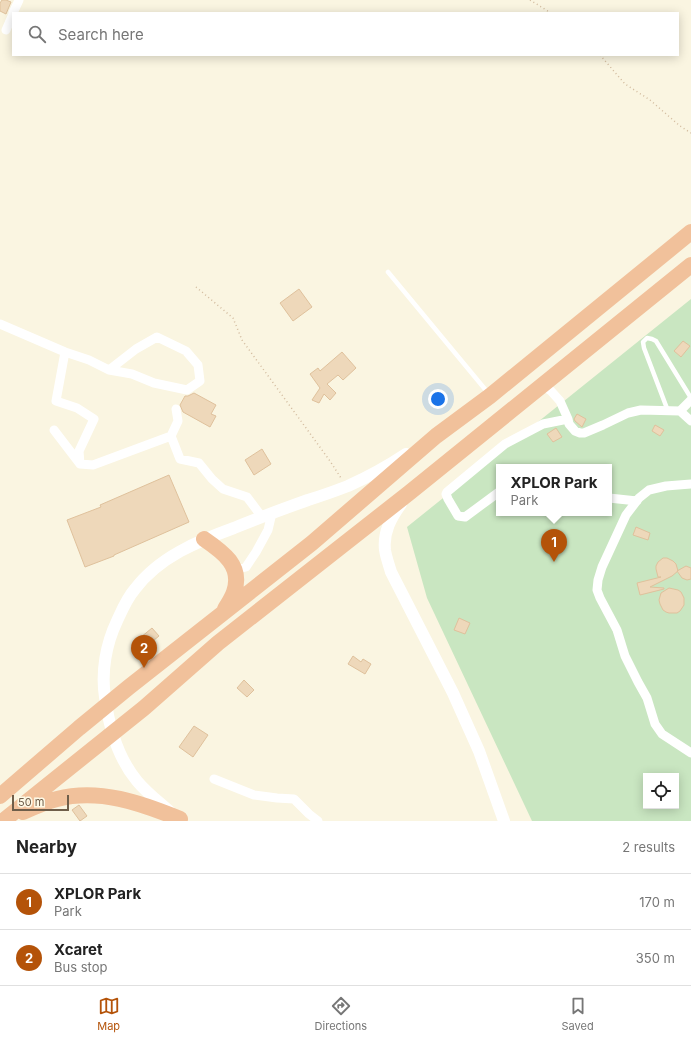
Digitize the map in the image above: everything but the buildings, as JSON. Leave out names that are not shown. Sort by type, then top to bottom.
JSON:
[{"type":"highway","points":[[0,796],[129,687],[312,543],[436,436],[490,396],[691,232]]},
{"type":"highway","points":[[4,821],[144,708],[218,642],[409,493],[691,265]]},
{"type":"highway","points":[[204,539],[231,562],[234,570],[236,585],[234,594],[223,614]]},
{"type":"highway","points":[[4,821],[58,798],[81,795],[100,795],[127,800],[182,820]]},
{"type":"main road","points":[[182,820],[150,794],[137,781],[124,763],[108,718],[103,684],[109,642],[114,627],[134,589],[146,576],[169,558],[204,539],[347,486],[389,465],[436,436]]},
{"type":"main road","points":[[409,493],[388,524],[385,551],[391,572],[453,694],[479,750],[504,821]]},
{"type":"street","points":[[14,12],[19,0]]},
{"type":"street","points":[[6,30],[12,16]]},
{"type":"street","points":[[0,324],[65,352],[89,360],[109,370],[132,374],[154,383],[187,390],[200,381],[198,365],[186,351],[157,337],[136,349],[109,370]]},
{"type":"street","points":[[65,352],[56,401],[77,408],[94,419],[79,451],[80,464]]},
{"type":"street","points":[[542,385],[560,400],[569,424],[575,431],[580,433],[584,433],[628,413],[641,410],[680,411],[691,421]]},
{"type":"street","points":[[680,411],[691,399]]},
{"type":"street","points":[[54,430],[80,464],[93,465],[171,436],[178,421],[176,409]]},
{"type":"street","points":[[496,494],[465,517],[458,516],[446,494],[505,444],[543,424],[568,419]]},
{"type":"street","points":[[171,436],[180,459],[199,463],[212,479],[223,489],[247,497],[267,515],[268,530],[253,557],[246,567],[234,570]]},
{"type":"street","points":[[691,484],[666,486],[649,490],[639,498],[626,515],[602,567],[597,590],[617,630],[625,656],[647,698],[655,724],[662,734],[691,753]]},
{"type":"street","points":[[612,498],[637,501]]},
{"type":"street","points":[[214,779],[254,795],[294,799],[318,821]]},
{"type":"lane","points":[[388,272],[490,396]]},
{"type":"lane","points":[[668,411],[644,348],[644,342],[647,338],[652,338],[656,341],[691,399]]},
{"type":"path","points":[[530,0],[549,12]]},
{"type":"path","points":[[601,56],[625,84],[650,100],[680,126],[691,133]]},
{"type":"path","points":[[196,287],[233,318],[242,340],[347,486]]},
{"type":"green space","points":[[691,299],[691,821],[532,821],[427,598],[407,527]]},
{"type":"place","name":"XPLOR Park","points":[[554,562]]},
{"type":"place","name":"Xcaret","points":[[144,668]]}]
